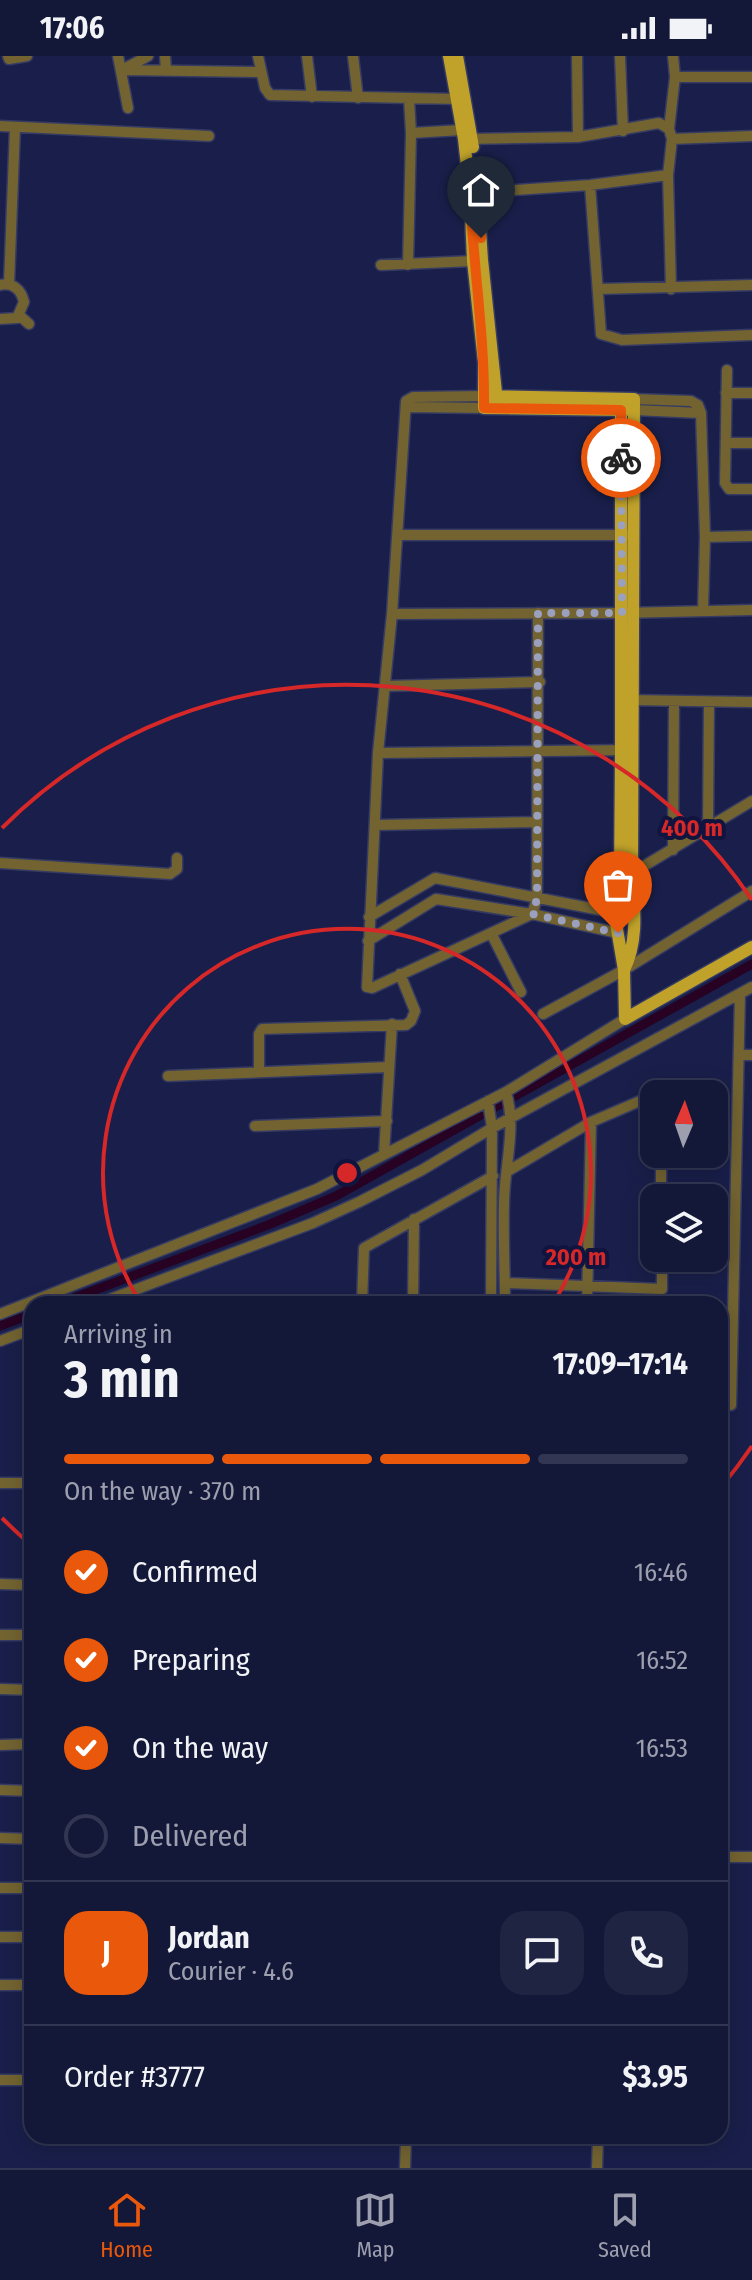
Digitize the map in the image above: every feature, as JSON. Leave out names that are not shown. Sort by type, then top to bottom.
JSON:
[{"type":"main road","points":[[449,56],[466,136]]},
{"type":"main road","points":[[457,56],[482,260],[491,402]]},
{"type":"main road","points":[[474,193],[473,261],[491,402]]},
{"type":"main road","points":[[491,402],[627,404],[626,877],[635,922],[632,950],[624,970]]},
{"type":"main road","points":[[626,877],[616,913],[624,970],[625,1019],[752,947]]},
{"type":"street","points":[[8,56],[9,59],[27,56]]},
{"type":"street","points":[[118,56],[128,108]]},
{"type":"street","points":[[122,70],[148,56]]},
{"type":"street","points":[[165,56],[166,70]]},
{"type":"street","points":[[258,56],[260,72],[270,95],[457,99]]},
{"type":"street","points":[[307,56],[312,97]]},
{"type":"street","points":[[353,56],[358,98]]},
{"type":"street","points":[[577,56],[578,137]]},
{"type":"street","points":[[620,56],[623,131]]},
{"type":"street","points":[[671,289],[668,175],[675,77],[673,56]]},
{"type":"street","points":[[122,70],[260,72]]},
{"type":"street","points":[[675,77],[752,77]]},
{"type":"street","points":[[408,265],[409,99]]},
{"type":"street","points":[[411,133],[578,137],[659,123],[670,134],[752,136]]},
{"type":"street","points":[[0,126],[209,136]]},
{"type":"street","points":[[0,319],[17,318],[24,302],[22,295],[4,284],[15,127]]},
{"type":"street","points":[[474,193],[590,185],[668,175]]},
{"type":"street","points":[[590,185],[601,334],[622,340],[752,335]]},
{"type":"street","points":[[381,265],[473,261]]},
{"type":"street","points":[[599,289],[752,285]]},
{"type":"street","points":[[19,315],[29,324]]},
{"type":"street","points":[[727,370],[725,483],[729,489],[752,489]]},
{"type":"street","points":[[726,393],[752,393]]},
{"type":"street","points":[[627,404],[691,401],[698,405],[701,413],[705,537],[703,610]]},
{"type":"street","points":[[491,402],[406,407],[392,614],[378,753],[367,987],[372,988],[532,914],[537,899],[538,613]]},
{"type":"street","points":[[727,443],[752,443]]},
{"type":"street","points":[[398,535],[628,535]]},
{"type":"street","points":[[705,537],[752,536]]},
{"type":"street","points":[[392,614],[752,610]]},
{"type":"street","points":[[385,686],[540,682]]},
{"type":"street","points":[[627,700],[752,702]]},
{"type":"street","points":[[673,850],[674,702]]},
{"type":"street","points":[[708,828],[709,702]]},
{"type":"street","points":[[378,753],[627,750]]},
{"type":"street","points":[[626,877],[752,801]]},
{"type":"street","points":[[375,825],[537,822]]},
{"type":"street","points":[[0,863],[170,874],[177,869],[177,858]]},
{"type":"street","points":[[369,917],[435,878],[616,913]]},
{"type":"street","points":[[543,1014],[624,970],[752,891]]},
{"type":"street","points":[[368,941],[436,899],[532,914],[618,933]]},
{"type":"street","points":[[491,933],[521,992]]},
{"type":"street","points":[[259,1070],[259,1034],[262,1029],[406,1025],[415,1011],[400,974]]},
{"type":"street","points":[[118,1296],[348,1208],[422,1170],[510,1115],[752,987]]},
{"type":"street","points":[[728,1405],[731,1405],[733,1347],[740,994]]},
{"type":"street","points":[[46,1296],[317,1189],[507,1095],[625,1019]]},
{"type":"street","points":[[384,1154],[392,1024]]},
{"type":"street","points":[[739,1055],[752,1055]]},
{"type":"street","points":[[168,1076],[389,1067]]},
{"type":"street","points":[[505,1296],[504,1202],[510,1115],[507,1095]]},
{"type":"street","points":[[508,1171],[591,1122],[640,1101]]},
{"type":"street","points":[[488,1103],[492,1126],[493,1176],[491,1296]]},
{"type":"street","points":[[255,1126],[387,1121]]},
{"type":"street","points":[[587,1296],[591,1122]]},
{"type":"street","points":[[362,1296],[364,1248],[493,1176]]},
{"type":"street","points":[[413,1296],[414,1219]]},
{"type":"street","points":[[505,1283],[662,1289],[662,1272]]},
{"type":"street","points":[[0,1314],[24,1305]]},
{"type":"street","points":[[0,1341],[24,1332]]},
{"type":"street","points":[[728,1347],[733,1347]]},
{"type":"street","points":[[0,1483],[24,1483]]},
{"type":"street","points":[[0,1584],[24,1585]]},
{"type":"street","points":[[0,1635],[24,1635]]},
{"type":"street","points":[[0,1689],[24,1690]]},
{"type":"street","points":[[0,1745],[24,1744]]},
{"type":"street","points":[[0,1790],[24,1791]]},
{"type":"street","points":[[0,1838],[24,1839]]},
{"type":"street","points":[[728,1857],[752,1857]]},
{"type":"street","points":[[0,1888],[24,1888]]},
{"type":"street","points":[[0,1937],[24,1937]]},
{"type":"street","points":[[0,1985],[24,1985]]},
{"type":"street","points":[[0,2080],[24,2080]]},
{"type":"street","points":[[405,2168],[406,2144]]},
{"type":"street","points":[[597,2168],[598,2144]]},
{"type":"waterway","points":[[79,1296],[336,1196],[752,964]]},
{"type":"waterway","points":[[0,1326],[24,1317]]},
{"type":"way so far","points":[[618,933],[532,914],[537,899],[538,613],[622,613],[621,458]]},
{"type":"route","points":[[481,238],[479,193],[470,193],[473,261],[484,362],[484,408],[621,410],[621,458]]}]
